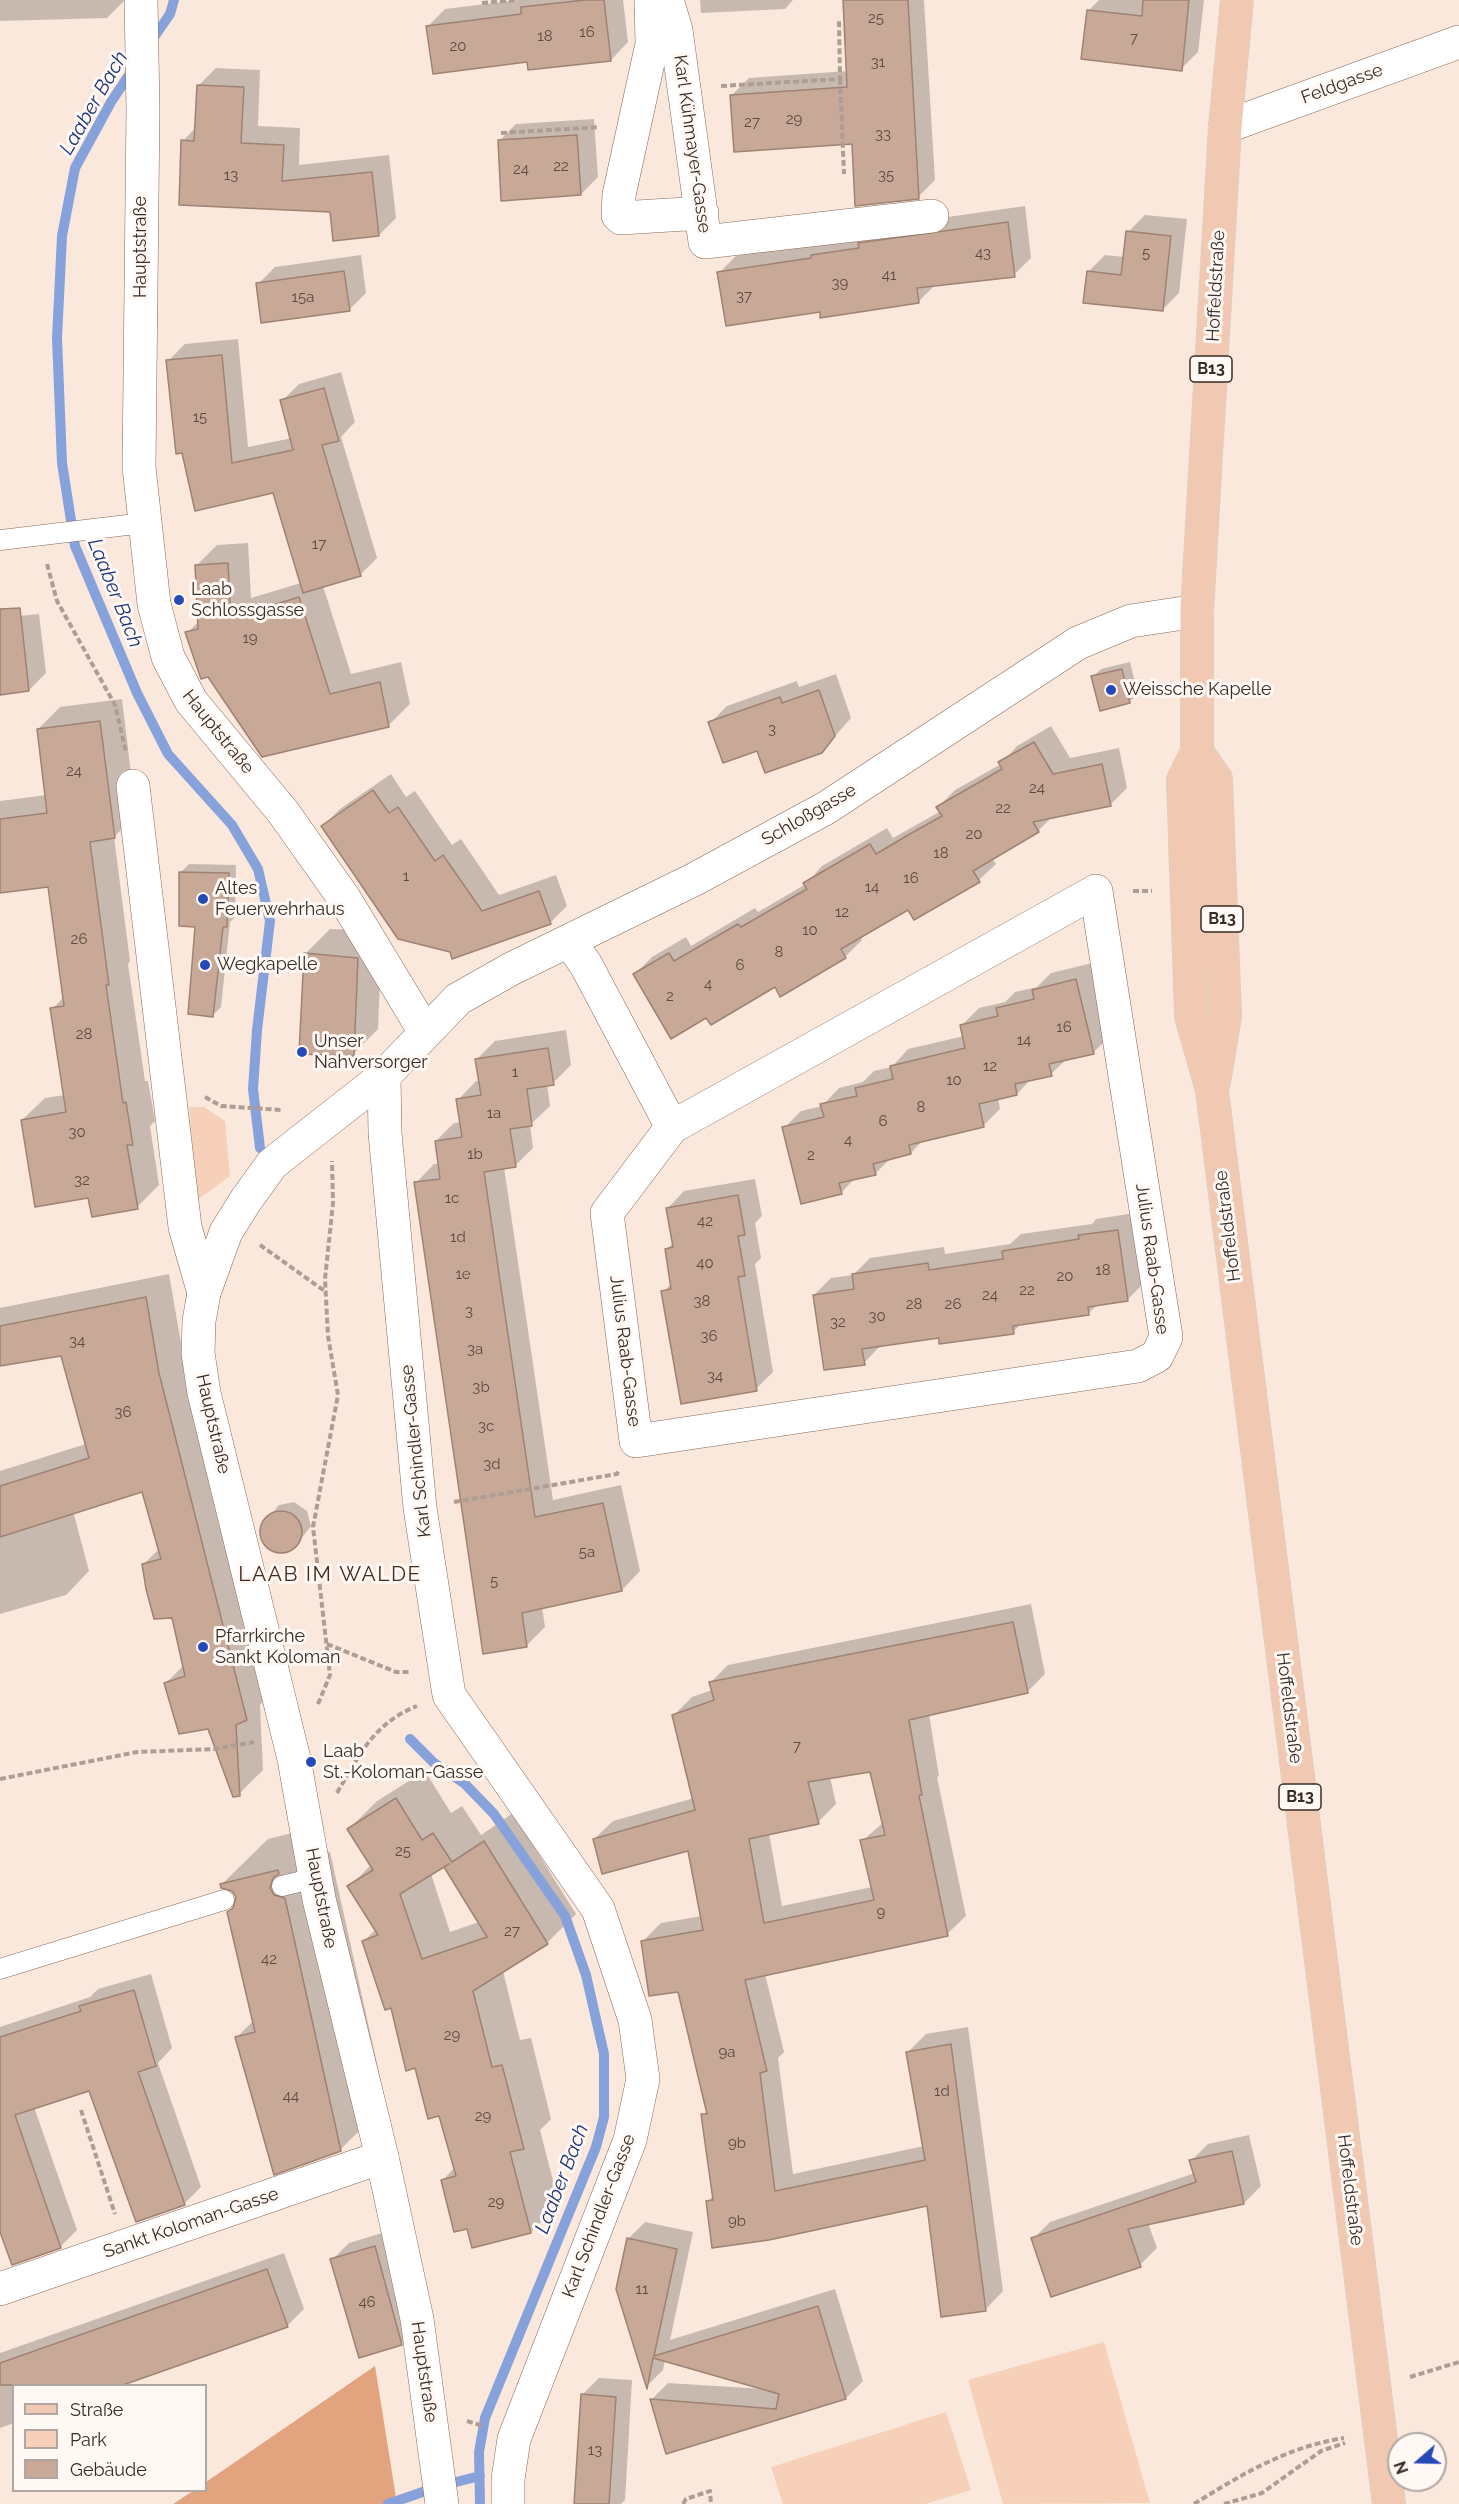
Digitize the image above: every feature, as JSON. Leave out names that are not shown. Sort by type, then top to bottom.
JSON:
[{"type":"main road","name":"Hoffeldstraße","points":[[1237,0],[1225,127],[1197,611],[1197,752],[1216,779],[1225,1016],[1212,1090],[1389,2504]]},
{"type":"street","name":"Hauptstraße","points":[[141,0],[143,109],[139,467],[154,604],[168,657],[191,701],[297,831],[344,898],[425,1032],[384,1076],[272,1164],[246,1200],[226,1232],[204,1293],[199,1321],[198,1353],[204,1393],[288,1737],[315,1878],[382,2157],[417,2319],[442,2504]]},
{"type":"street","points":[[651,0],[652,44],[619,195],[618,215],[621,218],[702,213]]},
{"type":"street","name":"Karl Kühmayer-Gasse","points":[[667,0],[676,30],[705,242],[932,216]]},
{"type":"street","name":"Feldgasse","points":[[1225,127],[1459,42]]},
{"type":"street","name":"Schloßgasse","points":[[425,1032],[458,999],[511,969],[695,879],[826,808],[1078,643],[1131,621],[1197,611]]},
{"type":"street","name":"Hauptstraße","points":[[133,786],[186,1227],[204,1293]]},
{"type":"street","name":"Julius Raab-Gasse","points":[[1096,891],[1166,1337],[1157,1356],[1138,1366],[636,1441],[607,1213],[672,1127],[1096,891]]},
{"type":"street","points":[[570,942],[586,965],[672,1127]]},
{"type":"street","name":"Karl Schindler-Gasse","points":[[384,1076],[385,1133],[420,1508],[447,1682],[598,1909],[635,2020],[643,2079],[630,2140],[514,2439],[507,2479],[508,2504]]},
{"type":"street","name":"Sankt Koloman-Gasse","points":[[0,2289],[382,2157]]},
{"type":"lane","points":[[0,540],[50,532],[144,523]]},
{"type":"lane","points":[[282,1886],[315,1878]]},
{"type":"lane","points":[[0,1969],[224,1900]]},
{"type":"path","points":[[482,3],[518,0]]},
{"type":"path","points":[[839,21],[844,174]]},
{"type":"path","points":[[684,88],[840,79]]},
{"type":"path","points":[[501,133],[634,125]]},
{"type":"path","points":[[50,532],[46,563],[57,601],[115,705],[133,786]]},
{"type":"path","points":[[221,1106],[275,1110]]},
{"type":"path","points":[[330,1675],[313,1527],[338,1395],[328,1336],[326,1292],[333,1203],[332,1117]]},
{"type":"path","points":[[226,1232],[262,1246],[326,1292]]},
{"type":"path","points":[[420,1508],[617,1474],[636,1441]]},
{"type":"path","points":[[327,1644],[396,1672],[447,1682]]},
{"type":"path","points":[[307,1827],[327,1810],[362,1749],[382,1725],[410,1709],[447,1682]]},
{"type":"path","points":[[0,1779],[137,1752],[213,1749],[288,1737]]},
{"type":"path","points":[[81,2110],[125,2246]]},
{"type":"path","points":[[1375,2388],[1459,2362]]},
{"type":"path","points":[[1224,2504],[1262,2493],[1321,2451],[1380,2432]]},
{"type":"path","points":[[1194,2504],[1259,2465],[1316,2442]]},
{"type":"path","points":[[683,2504],[686,2499],[710,2492],[711,2504]]},
{"type":"green space","points":[[189,1107],[204,1107],[225,1121],[230,1176],[196,1201]]},
{"type":"green space","points":[[1104,2342],[1150,2503],[1003,2504],[968,2380]]},
{"type":"green space","points":[[946,2412],[971,2490],[926,2504],[783,2504],[771,2467]]},
{"type":"shaded area","points":[[375,2366],[397,2504],[173,2504],[191,2492],[207,2492],[207,2481]]},
{"type":"building","points":[[604,0],[611,61],[528,70],[527,62],[433,74],[426,26],[521,14],[521,7]]},
{"type":"building","points":[[843,0],[908,0],[919,199],[855,206],[852,144],[734,152],[730,95],[847,87]]},
{"type":"building","points":[[1143,0],[1189,0],[1182,71],[1081,59],[1087,10],[1142,16]]},
{"type":"building","points":[[197,85],[244,87],[241,143],[284,145],[282,181],[372,172],[379,236],[333,241],[330,212],[179,205],[181,140],[194,141]]},
{"type":"building","points":[[577,135],[581,195],[501,201],[498,140]]},
{"type":"building","points":[[1008,222],[1015,277],[917,288],[919,303],[820,318],[820,312],[726,326],[717,272],[811,258],[811,255],[859,248],[858,243]]},
{"type":"building","points":[[1126,231],[1171,236],[1163,311],[1083,303],[1087,271],[1121,275]]},
{"type":"building","points":[[344,271],[350,311],[261,323],[256,283]]},
{"type":"building","points":[[222,355],[232,463],[293,450],[280,400],[324,388],[339,441],[322,445],[361,576],[303,593],[273,493],[195,511],[182,453],[176,454],[166,360]]},
{"type":"building","points":[[228,563],[231,618],[299,597],[330,694],[380,682],[389,727],[262,757],[208,677],[201,679],[185,632],[198,629],[195,565]]},
{"type":"building","points":[[20,608],[29,691],[0,695],[0,609]]},
{"type":"building","name":"Weissche Kapelle","points":[[1122,669],[1130,703],[1100,711],[1091,676]]},
{"type":"building","points":[[819,690],[835,736],[822,753],[765,773],[757,751],[723,763],[708,722],[780,697],[782,703]]},
{"type":"building","points":[[100,721],[115,838],[90,842],[109,985],[106,985],[123,1103],[126,1102],[133,1145],[127,1145],[138,1209],[92,1217],[88,1198],[35,1207],[21,1120],[66,1112],[50,1008],[64,1006],[48,887],[0,893],[0,819],[47,813],[37,729]]},
{"type":"building","points":[[1034,742],[1053,774],[1102,764],[1111,806],[1033,822],[1039,832],[973,871],[980,882],[914,920],[908,910],[841,949],[846,958],[780,997],[775,987],[711,1025],[706,1018],[671,1039],[633,974],[669,953],[674,961],[738,924],[741,927],[807,889],[803,883],[870,844],[876,854],[942,816],[936,807],[1002,769],[998,762]]},
{"type":"building","points":[[373,790],[389,813],[398,807],[435,861],[443,855],[482,911],[539,891],[551,924],[452,959],[450,952],[398,939],[321,826]]},
{"type":"building","points":[[179,872],[229,873],[227,927],[223,927],[213,1017],[188,1014],[195,927],[179,926]]},
{"type":"building","points":[[304,953],[358,958],[354,1056],[299,1054]]},
{"type":"building","points":[[1076,979],[1094,1054],[1049,1064],[1052,1076],[1015,1084],[1017,1095],[979,1104],[984,1127],[909,1145],[911,1154],[873,1164],[876,1175],[839,1183],[842,1194],[801,1204],[782,1127],[824,1117],[820,1104],[857,1096],[855,1088],[893,1079],[890,1066],[965,1048],[960,1025],[998,1016],[996,1008],[1034,999],[1032,990]]},
{"type":"building","points":[[548,1048],[554,1085],[527,1089],[532,1126],[510,1129],[516,1167],[484,1172],[535,1517],[603,1503],[622,1591],[522,1613],[527,1647],[483,1654],[414,1182],[440,1179],[435,1141],[462,1137],[456,1099],[481,1095],[475,1059]]},
{"type":"building","points":[[738,1195],[745,1235],[738,1236],[745,1276],[738,1277],[757,1391],[681,1404],[661,1291],[671,1289],[665,1249],[673,1247],[666,1208]]},
{"type":"building","points":[[1118,1230],[1128,1301],[1088,1307],[1089,1315],[1013,1326],[1014,1334],[939,1344],[939,1338],[862,1349],[865,1365],[824,1370],[813,1295],[854,1289],[852,1274],[928,1263],[929,1270],[1003,1259],[1002,1251],[1079,1239],[1078,1235]]},
{"type":"building","points":[[146,1297],[159,1373],[247,1720],[236,1725],[240,1796],[233,1797],[208,1729],[179,1734],[164,1683],[185,1676],[172,1618],[154,1619],[146,1589],[142,1564],[161,1559],[142,1492],[0,1537],[0,1486],[89,1458],[61,1356],[0,1366],[0,1326]]},
{"type":"building","points":[[281,1511],[296,1517],[302,1532],[296,1547],[281,1553],[266,1547],[260,1532],[266,1517]]},
{"type":"building","points":[[1013,1622],[1028,1693],[909,1720],[922,1795],[919,1796],[948,1936],[745,1980],[767,2071],[760,2073],[775,2191],[925,2160],[906,2052],[951,2044],[986,2311],[941,2317],[927,2206],[769,2240],[712,2248],[706,2201],[713,2200],[701,2114],[707,2114],[678,1992],[649,1996],[641,1941],[703,1930],[688,1851],[602,1874],[593,1839],[695,1810],[672,1715],[714,1700],[709,1682]],"holes":[[[870,1772],[885,1835],[860,1840],[874,1900],[764,1923],[749,1839],[819,1824],[808,1782]]]},
{"type":"building","points":[[396,1798],[422,1840],[433,1833],[452,1862],[484,1841],[548,1944],[473,1991],[492,2067],[502,2065],[524,2149],[510,2152],[531,2233],[472,2248],[467,2229],[454,2232],[441,2180],[456,2176],[439,2116],[428,2119],[415,2068],[406,2071],[391,2008],[385,2010],[362,1941],[378,1935],[347,1886],[373,1870],[347,1829]],"holes":[[[444,1867],[487,1937],[422,1959],[400,1894]]]},
{"type":"building","points":[[278,1870],[279,1874],[273,1878],[270,1888],[274,1895],[285,1898],[341,2151],[274,2175],[235,2037],[255,2032],[227,1912],[233,1908],[236,1897],[232,1891],[221,1888],[220,1884]]},
{"type":"building","points":[[134,1990],[156,2066],[138,2072],[185,2205],[136,2222],[89,2091],[15,2115],[61,2248],[12,2265],[0,2232],[0,2037],[81,2011],[79,2006]]},
{"type":"building","points":[[1232,2151],[1244,2204],[1128,2229],[1141,2267],[1051,2297],[1031,2238],[1196,2182],[1189,2160]]},
{"type":"building","points":[[627,2238],[677,2249],[654,2356],[818,2306],[846,2399],[666,2454],[650,2399],[776,2409],[779,2394],[653,2358],[647,2389],[616,2289]]},
{"type":"building","points":[[375,2246],[402,2345],[359,2358],[330,2259]]},
{"type":"building","points":[[267,2269],[288,2327],[126,2384],[0,2385],[0,2363]]},
{"type":"building","points":[[581,2394],[616,2397],[609,2504],[574,2504]]},
{"type":"waterway","name":"Laaber Bach","points":[[150,43],[170,14],[174,0]]},
{"type":"waterway","name":"Laaber Bach","points":[[133,69],[111,102],[75,168],[62,236],[57,338],[62,463],[75,546],[137,693],[168,754],[232,825],[258,869],[270,921],[257,1030],[253,1089],[260,1148]]},
{"type":"waterway","name":"Laaber Bach","points":[[410,1739],[434,1763],[464,1783],[494,1814],[565,1916],[586,1975],[604,2054],[604,2117],[596,2147],[485,2418],[479,2452],[480,2504]]},
{"type":"waterway","points":[[388,2504],[440,2486],[480,2476]]},
{"type":"place","name":"Laab Schlossgasse","points":[[179,600]]},
{"type":"place","name":"Weissche Kapelle","points":[[1111,690]]},
{"type":"place","name":"Altes Feuerwehrhaus","points":[[203,899]]},
{"type":"place","name":"Wegkapelle","points":[[205,965]]},
{"type":"place","name":"Unser Nahversorger","points":[[302,1052]]},
{"type":"place","name":"Pfarrkirche Sankt Koloman","points":[[203,1647]]},
{"type":"place","name":"Laab St.-Koloman-Gasse","points":[[311,1762]]},
{"type":"district","name":"LAAB IM WALDE","points":[[330,1575]]}]
